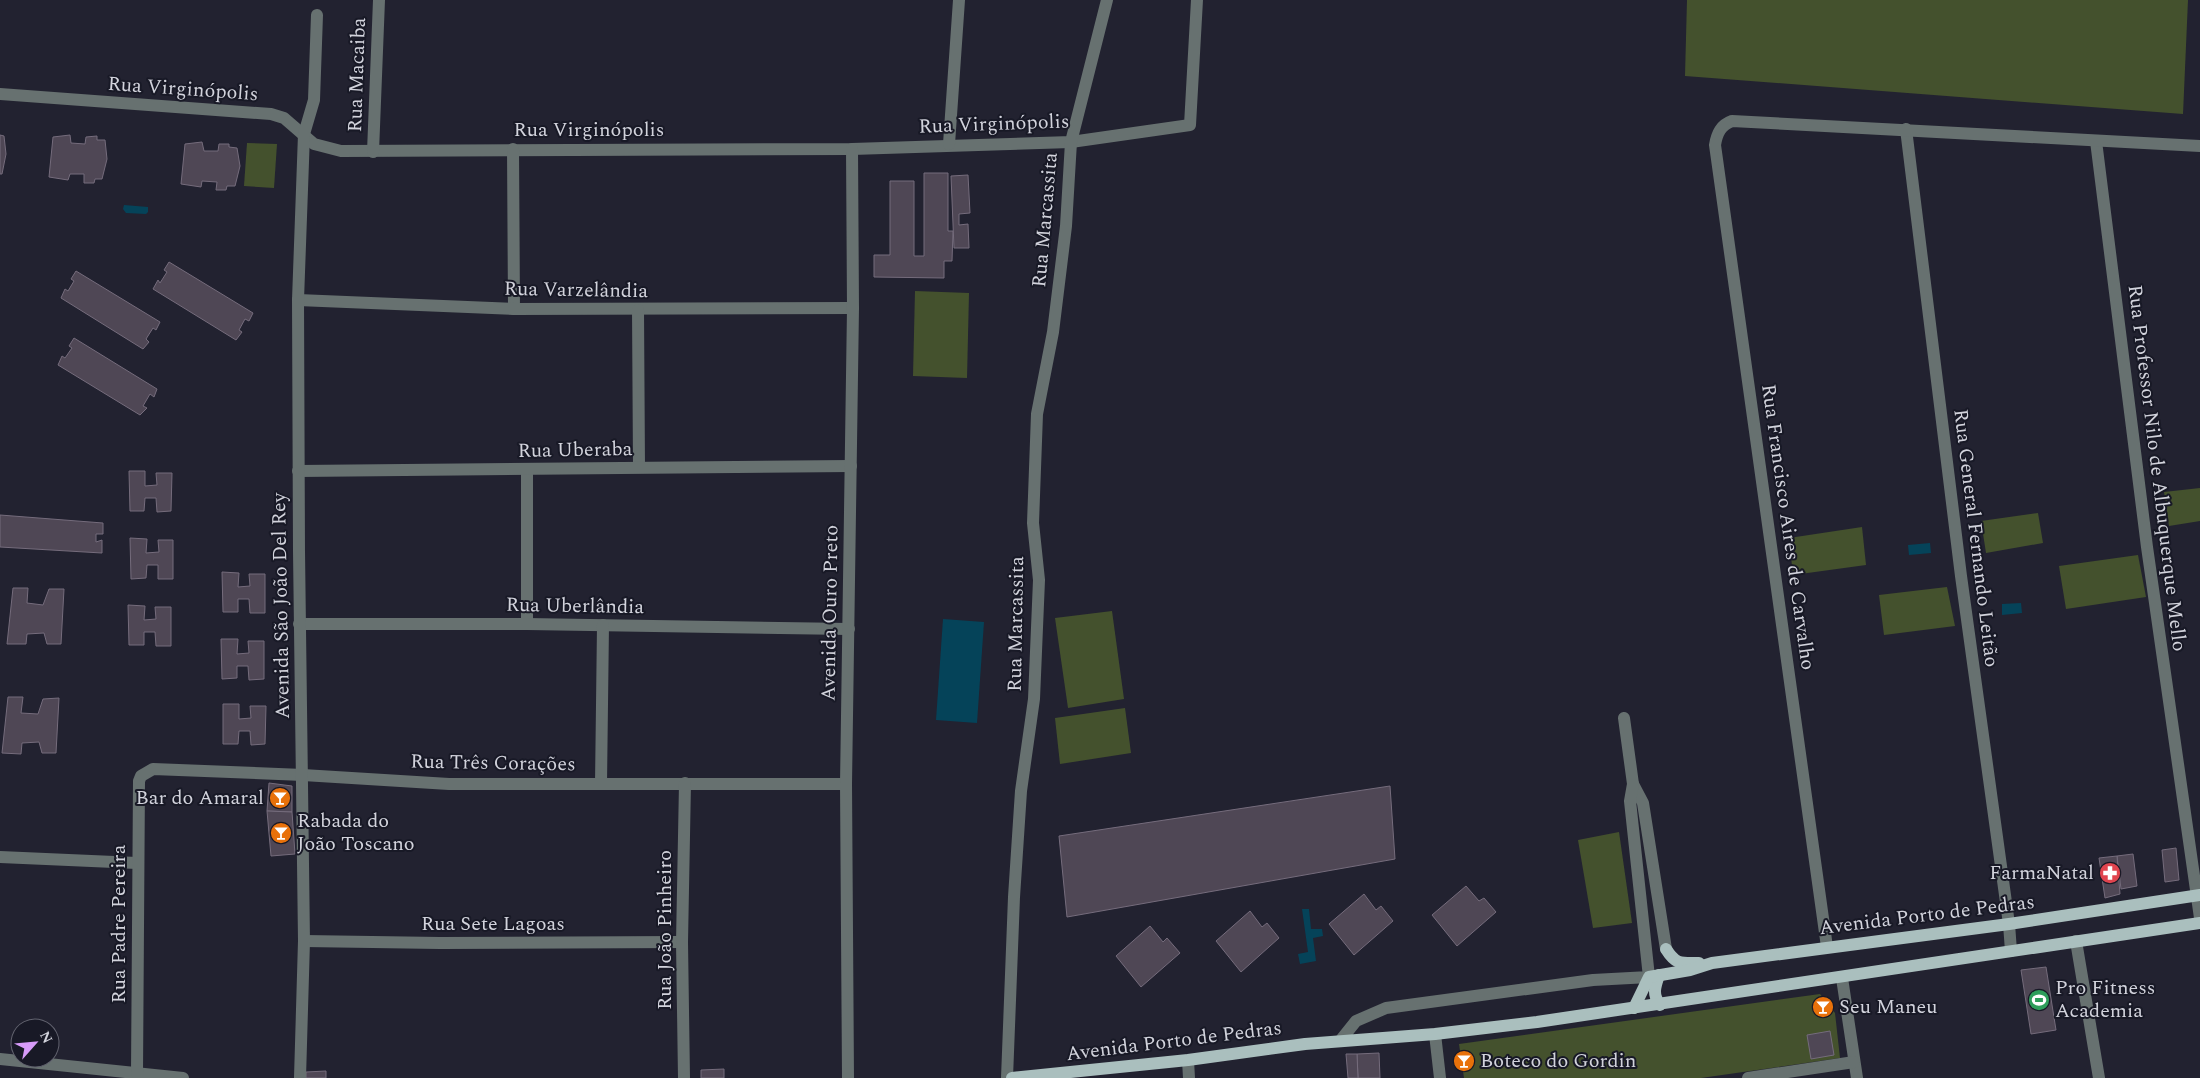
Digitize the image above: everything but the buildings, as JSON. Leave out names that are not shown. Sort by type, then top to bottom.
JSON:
[{"type":"main road","name":"Avenida Porto de Pedras","points":[[1654,976],[1690,970],[1712,963],[2009,924],[2198,895]]},
{"type":"main road","name":"Avenida Porto de Pedras","points":[[1012,1078],[1188,1060],[1340,1041],[1435,1034],[1842,978],[2200,923]]},
{"type":"main road","points":[[1666,949],[1673,960],[1681,963],[1712,963]]},
{"type":"main road","points":[[1654,976],[1656,999],[1660,1004]]},
{"type":"main road","points":[[1634,1008],[1654,976]]},
{"type":"street","name":"Rua Macaiba","points":[[373,152],[379,0]]},
{"type":"street","points":[[949,144],[959,0]]},
{"type":"street","name":"Rua Marcassita","points":[[1007,1078],[1014,898],[1021,791],[1034,699],[1039,580],[1033,523],[1037,414],[1053,332],[1062,254],[1070,142],[1107,0]]},
{"type":"street","name":"Rua Virginópolis","points":[[0,94],[271,114],[284,118],[314,144],[326,149],[373,152],[513,149],[852,149],[949,144],[1070,142],[1190,125],[1197,0]]},
{"type":"street","name":"Avenida São João Del Rey","points":[[300,1078],[304,941],[303,775],[299,624],[298,300],[304,134],[314,100],[317,15]]},
{"type":"street","name":"Rua Francisco Aires de Carvalho","points":[[1828,947],[1715,144],[1720,129],[1732,121],[1906,129]]},
{"type":"street","points":[[1906,129],[2200,146]]},
{"type":"street","name":"Rua General Fernando Leitão","points":[[1906,129],[1961,576],[2009,924],[2010,951]]},
{"type":"street","name":"Rua Professor Nilo de Albuquerque Mello","points":[[2096,141],[2147,547],[2200,918]]},
{"type":"street","points":[[513,149],[514,309]]},
{"type":"street","name":"Avenida Ouro Preto","points":[[848,1078],[846,784],[852,466],[852,149]]},
{"type":"street","name":"Rua Varzelândia","points":[[298,300],[514,309],[853,308]]},
{"type":"street","points":[[638,310],[639,467]]},
{"type":"street","name":"Rua Uberaba","points":[[298,471],[852,466]]},
{"type":"street","points":[[527,469],[527,624]]},
{"type":"street","name":"Rua Uberlândia","points":[[299,624],[603,624],[850,629]]},
{"type":"street","points":[[601,784],[603,624]]},
{"type":"street","points":[[1624,718],[1633,784],[1630,801],[1654,976]]},
{"type":"street","name":"Rua Três Corações","points":[[141,776],[153,769],[303,775],[449,784],[846,784]]},
{"type":"street","name":"Rua Padre Pereira","points":[[137,1073],[137,863],[139,781],[141,776]]},
{"type":"street","name":"Rua João Pinheiro","points":[[684,1078],[682,942],[685,783]]},
{"type":"street","points":[[1633,784],[1643,803],[1666,949]]},
{"type":"street","points":[[0,857],[137,863]]},
{"type":"street","name":"Rua Sete Lagoas","points":[[304,941],[459,943],[682,942]]},
{"type":"street","points":[[2076,941],[2099,1078]]},
{"type":"street","name":"Avenida Porto de Pedras","points":[[1340,1041],[1356,1020],[1386,1008],[1593,980],[1654,976]]},
{"type":"street","points":[[1842,978],[1857,1078]]},
{"type":"street","points":[[1435,1034],[1440,1078]]},
{"type":"street","points":[[0,1059],[182,1078]]},
{"type":"street","points":[[1188,1060],[1189,1078]]},
{"type":"street","points":[[1748,1078],[1854,1062]]},
{"type":"green space","points":[[1687,0],[2188,0],[2183,114],[1685,76]]},
{"type":"green space","points":[[247,143],[277,144],[274,188],[244,186]]},
{"type":"green space","points":[[915,291],[969,293],[967,378],[913,376]]},
{"type":"green space","points":[[2200,488],[2200,521],[2169,526],[2164,492]]},
{"type":"green space","points":[[2038,513],[2043,543],[1986,553],[1981,521]]},
{"type":"green space","points":[[1862,527],[1866,565],[1793,575],[1789,538]]},
{"type":"green space","points":[[2138,555],[2146,597],[2066,609],[2059,566]]},
{"type":"green space","points":[[1947,587],[1955,626],[1884,635],[1879,595]]},
{"type":"green space","points":[[1112,611],[1124,699],[1068,708],[1055,618]]},
{"type":"green space","points":[[1125,708],[1131,753],[1060,764],[1055,718]]},
{"type":"green space","points":[[1619,832],[1632,923],[1593,928],[1578,840]]},
{"type":"green space","points":[[1820,994],[1835,1013],[1840,1058],[1701,1078],[1464,1078],[1459,1044]]},
{"type":"water","points":[[124,205],[148,207],[148,212],[146,214],[126,213],[123,209]]},
{"type":"water","points":[[1930,543],[1931,553],[1909,555],[1908,545]]},
{"type":"water","points":[[2021,603],[2022,613],[2002,615],[2002,604]]},
{"type":"water","points":[[943,619],[984,622],[977,723],[936,720]]},
{"type":"water","points":[[1302,909],[1309,909],[1311,929],[1322,929],[1323,936],[1313,938],[1316,961],[1300,964],[1298,954],[1308,952]]},
{"type":"place","name":"Bar do Amaral","points":[[280,798]]},
{"type":"place","name":"Rabada do João Toscano","points":[[281,833]]},
{"type":"place","name":"FarmaNatal","points":[[2110,873]]},
{"type":"place","name":"Pro Fitness Academia","points":[[2039,1000]]},
{"type":"place","name":"Seu Maneu","points":[[1823,1007]]},
{"type":"place","name":"Boteco do Gordin","points":[[1464,1061]]}]
